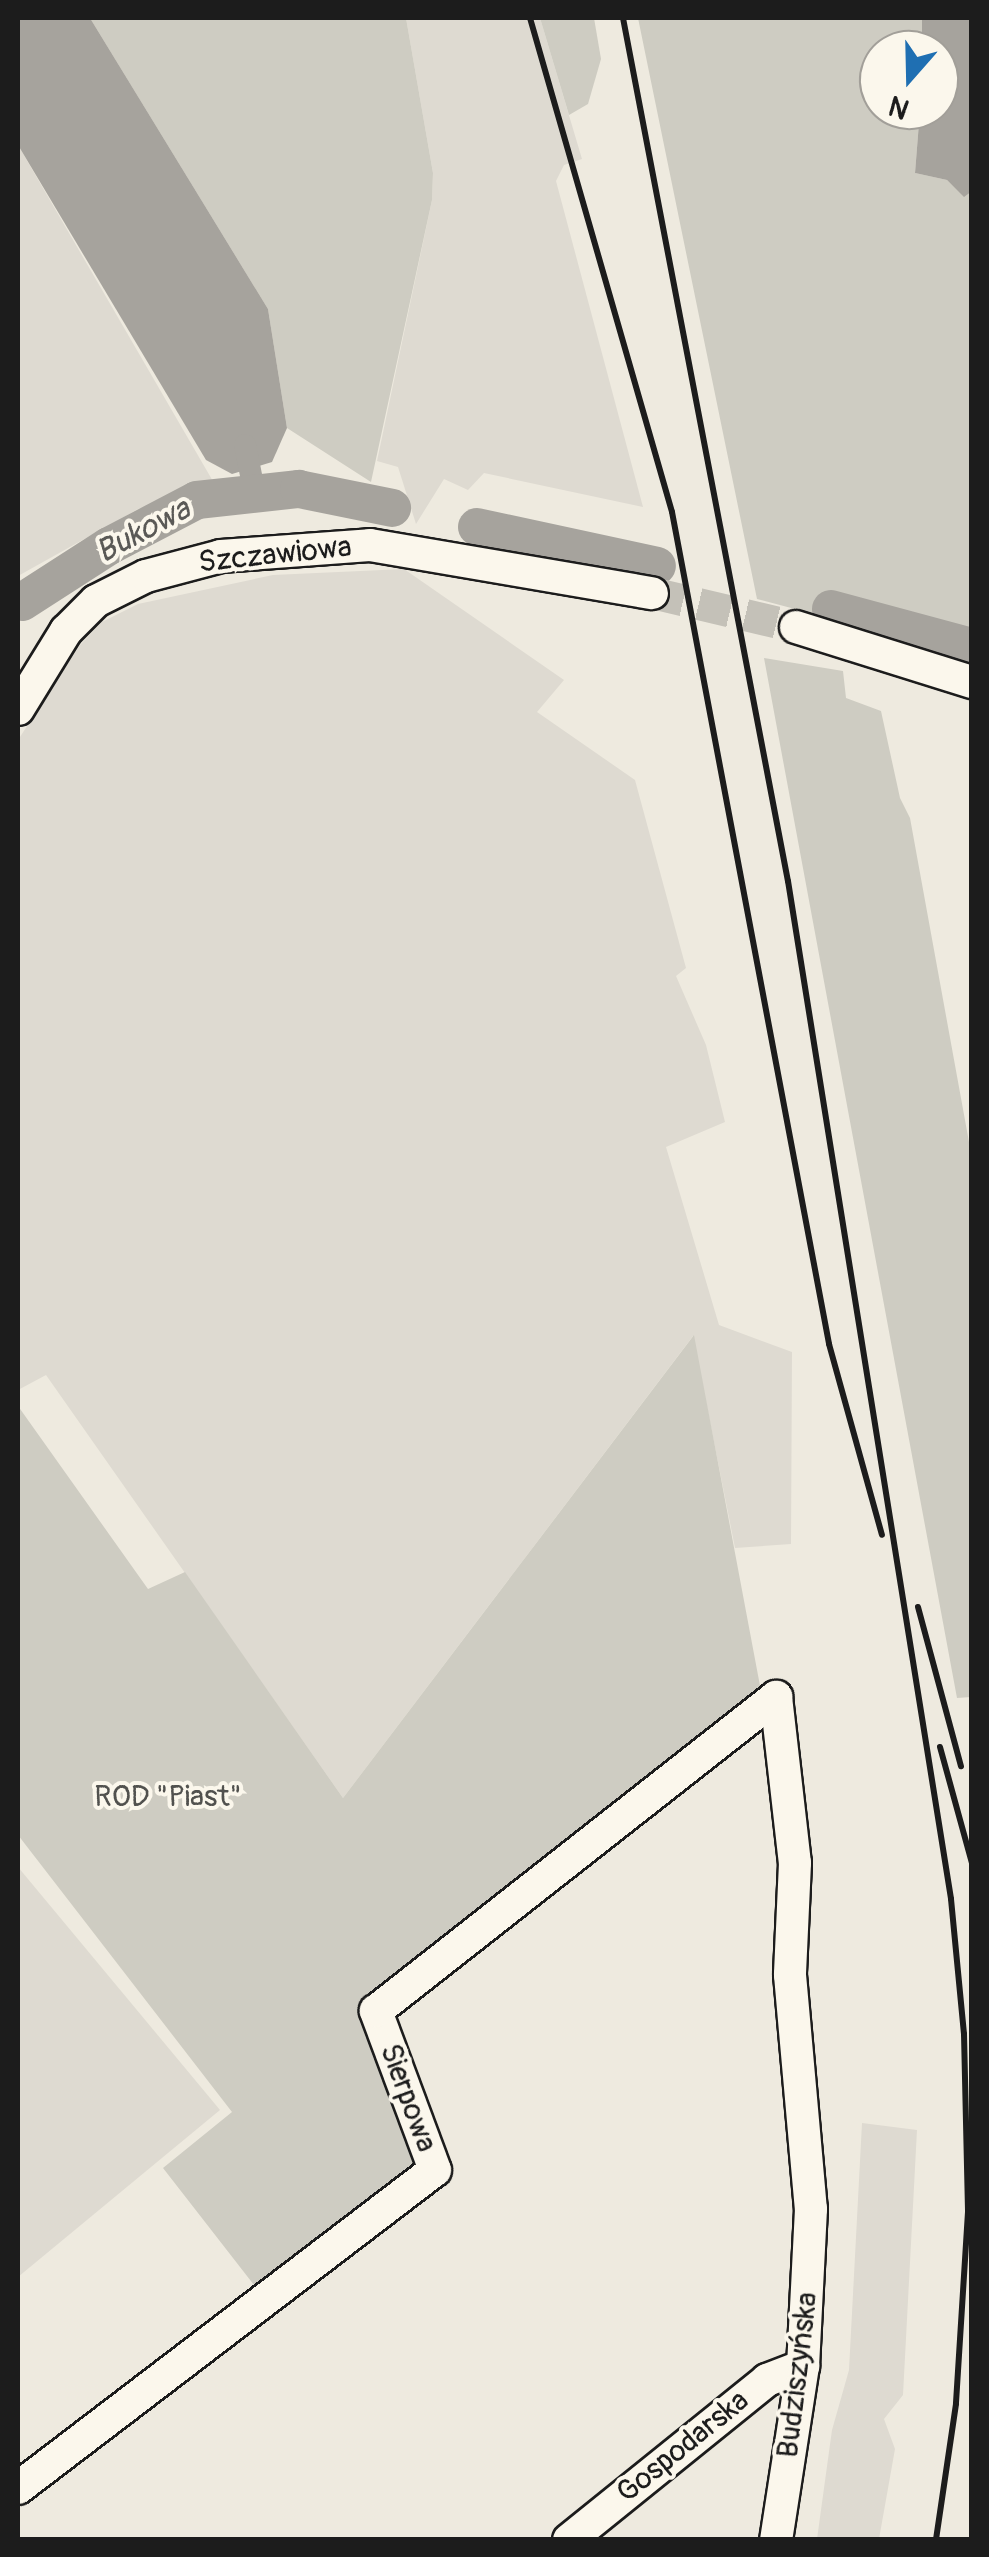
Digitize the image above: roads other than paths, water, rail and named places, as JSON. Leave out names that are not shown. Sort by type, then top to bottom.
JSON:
[{"type":"street","name":"Szczawiowa","points":[[18,709],[66,631],[96,602],[146,576],[222,556],[370,545],[652,593]]},
{"type":"street","points":[[796,627],[972,682]]},
{"type":"street","name":"Budziszyńska","points":[[776,1697],[795,1863],[790,1976],[811,2210],[803,2366],[776,2540]]},
{"type":"street","name":"Sierpowa","points":[[18,2488],[435,2170],[376,2010],[776,1697]]},
{"type":"street","name":"Gospodarska","points":[[569,2540],[767,2380],[803,2366]]},
{"type":"waterway","points":[[245,445],[254,490]]},
{"type":"waterway","name":"Bukowa","points":[[22,602],[109,546],[197,500],[299,489],[392,508]]},
{"type":"waterway","name":"Bukowa","points":[[477,527],[657,566]]},
{"type":"waterway","name":"Bukowa","points":[[831,609],[972,647]]},
{"type":"tunnel","points":[[652,593],[796,627]]},
{"type":"railway","points":[[530,18],[672,512],[829,1344],[882,1535]]},
{"type":"railway","points":[[623,18],[788,881],[951,1899],[964,2034],[968,2212],[956,2404],[936,2540]]},
{"type":"railway","points":[[918,1607],[961,1766]]},
{"type":"railway","points":[[940,1747],[972,1863]]},
{"type":"park label","name":"ROD \"Piast\"","points":[[168,1797]]}]
